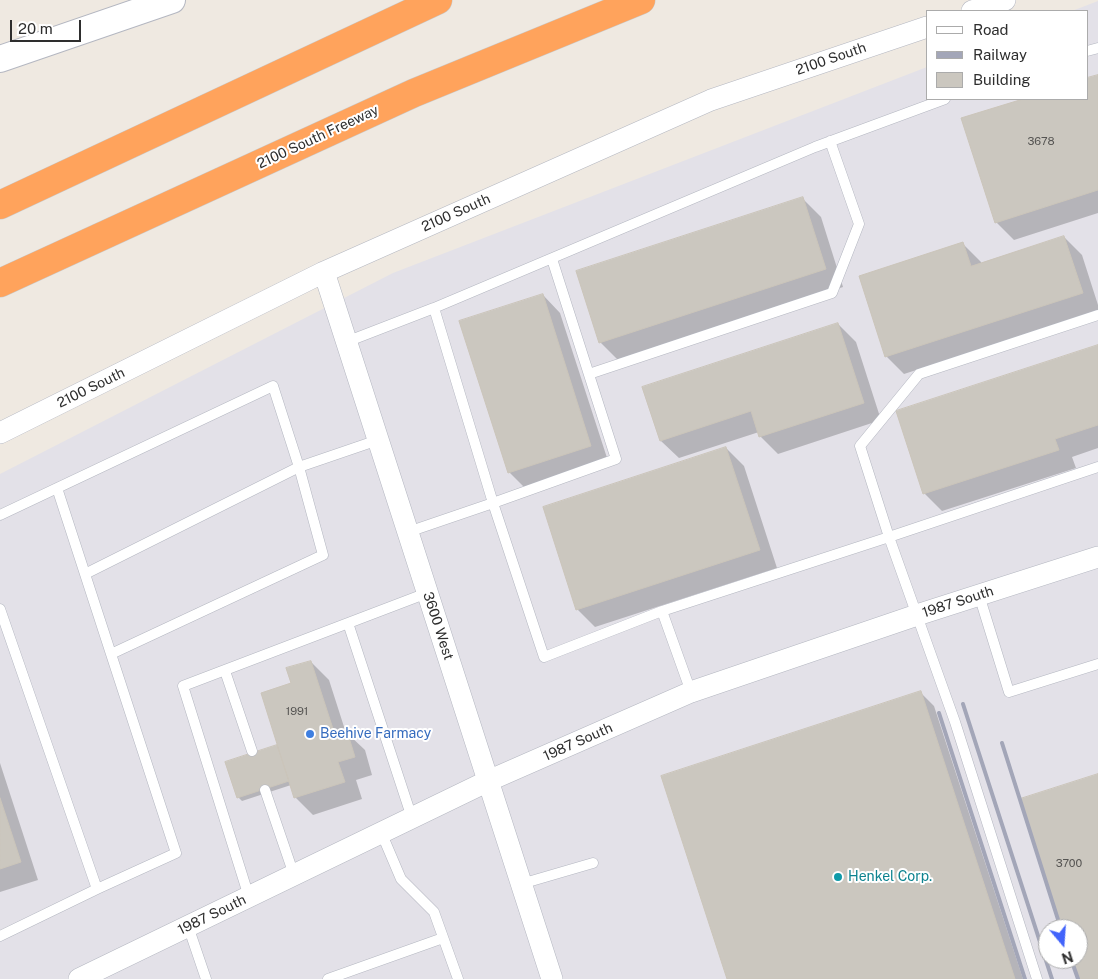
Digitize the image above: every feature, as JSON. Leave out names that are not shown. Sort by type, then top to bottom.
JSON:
[{"type":"highway","points":[[0,205],[438,0]]},
{"type":"highway","name":"2100 South Freeway","points":[[0,283],[414,93],[641,0]]},
{"type":"street","points":[[0,59],[172,0]]},
{"type":"street","points":[[975,10],[1005,0]]},
{"type":"street","name":"2100 South","points":[[0,433],[324,272],[711,100],[926,27]]},
{"type":"street","name":"3600 West","points":[[324,272],[552,979]]},
{"type":"street","name":"1987 South","points":[[79,979],[381,832],[690,692],[1098,557]]},
{"type":"lane","points":[[346,342],[552,259],[830,141],[942,100]]},
{"type":"lane","points":[[589,374],[832,293],[859,224],[830,141]]},
{"type":"lane","points":[[408,532],[616,459],[552,259]]},
{"type":"lane","points":[[434,308],[493,503],[544,657],[662,611],[1098,467]]},
{"type":"lane","points":[[1037,979],[955,722],[888,537],[860,446],[919,374],[1098,315]]},
{"type":"lane","points":[[0,515],[273,386],[299,467],[323,556],[111,654]]},
{"type":"lane","points":[[85,574],[299,467],[378,440]]},
{"type":"lane","points":[[0,936],[96,889],[176,853],[57,488]]},
{"type":"lane","points":[[249,897],[183,686],[427,593]]},
{"type":"lane","points":[[979,595],[1009,692],[1098,664]]},
{"type":"lane","points":[[0,609],[96,889]]},
{"type":"lane","points":[[662,611],[690,692]]},
{"type":"lane","points":[[348,623],[412,818]]},
{"type":"lane","points":[[224,671],[252,751]]},
{"type":"lane","points":[[265,790],[294,875]]},
{"type":"lane","points":[[381,832],[401,879],[434,912],[458,979]]},
{"type":"lane","points":[[521,884],[593,863]]},
{"type":"lane","points":[[188,926],[206,979]]},
{"type":"lane","points":[[328,979],[443,938]]},
{"type":"shaded area","points":[[1098,1],[1098,979],[0,979],[0,474],[393,273],[926,67],[926,100],[1088,100],[1088,10],[1075,10]]},
{"type":"building","points":[[1098,75],[1098,190],[995,223],[961,118],[1020,100],[1088,100],[1088,78]]},
{"type":"building","points":[[803,197],[826,269],[599,343],[576,271]]},
{"type":"building","points":[[1064,236],[1083,293],[885,357],[859,276],[963,242],[971,266]]},
{"type":"building","points":[[543,294],[591,446],[508,473],[459,321]]},
{"type":"building","points":[[838,323],[864,403],[759,437],[751,411],[660,441],[642,387]]},
{"type":"building","points":[[1098,345],[1098,425],[1055,439],[1059,450],[923,494],[896,411]]},
{"type":"building","points":[[726,447],[760,550],[576,610],[543,507]]},
{"type":"building","points":[[311,661],[335,735],[347,731],[355,757],[338,762],[345,782],[294,798],[261,693],[291,683],[286,668]]},
{"type":"building","name":"Henkel Corp.","points":[[921,691],[1015,979],[727,979],[661,776]]},
{"type":"building","points":[[277,745],[289,781],[237,798],[225,762]]},
{"type":"building","points":[[1098,774],[1098,979],[1078,979],[1075,969],[1088,969],[1088,919],[1059,919],[1020,799]]},
{"type":"building","points":[[0,798],[21,862],[0,869]]},
{"type":"railway","points":[[963,704],[1052,979]]},
{"type":"railway","points":[[939,713],[1025,979]]},
{"type":"railway","points":[[1002,743],[1058,919]]},
{"type":"railway","points":[[1074,969],[1078,979]]},
{"type":"place","name":"Beehive Farmacy","points":[[310,734]]},
{"type":"place","name":"Henkel Corp.","points":[[838,877]]}]
